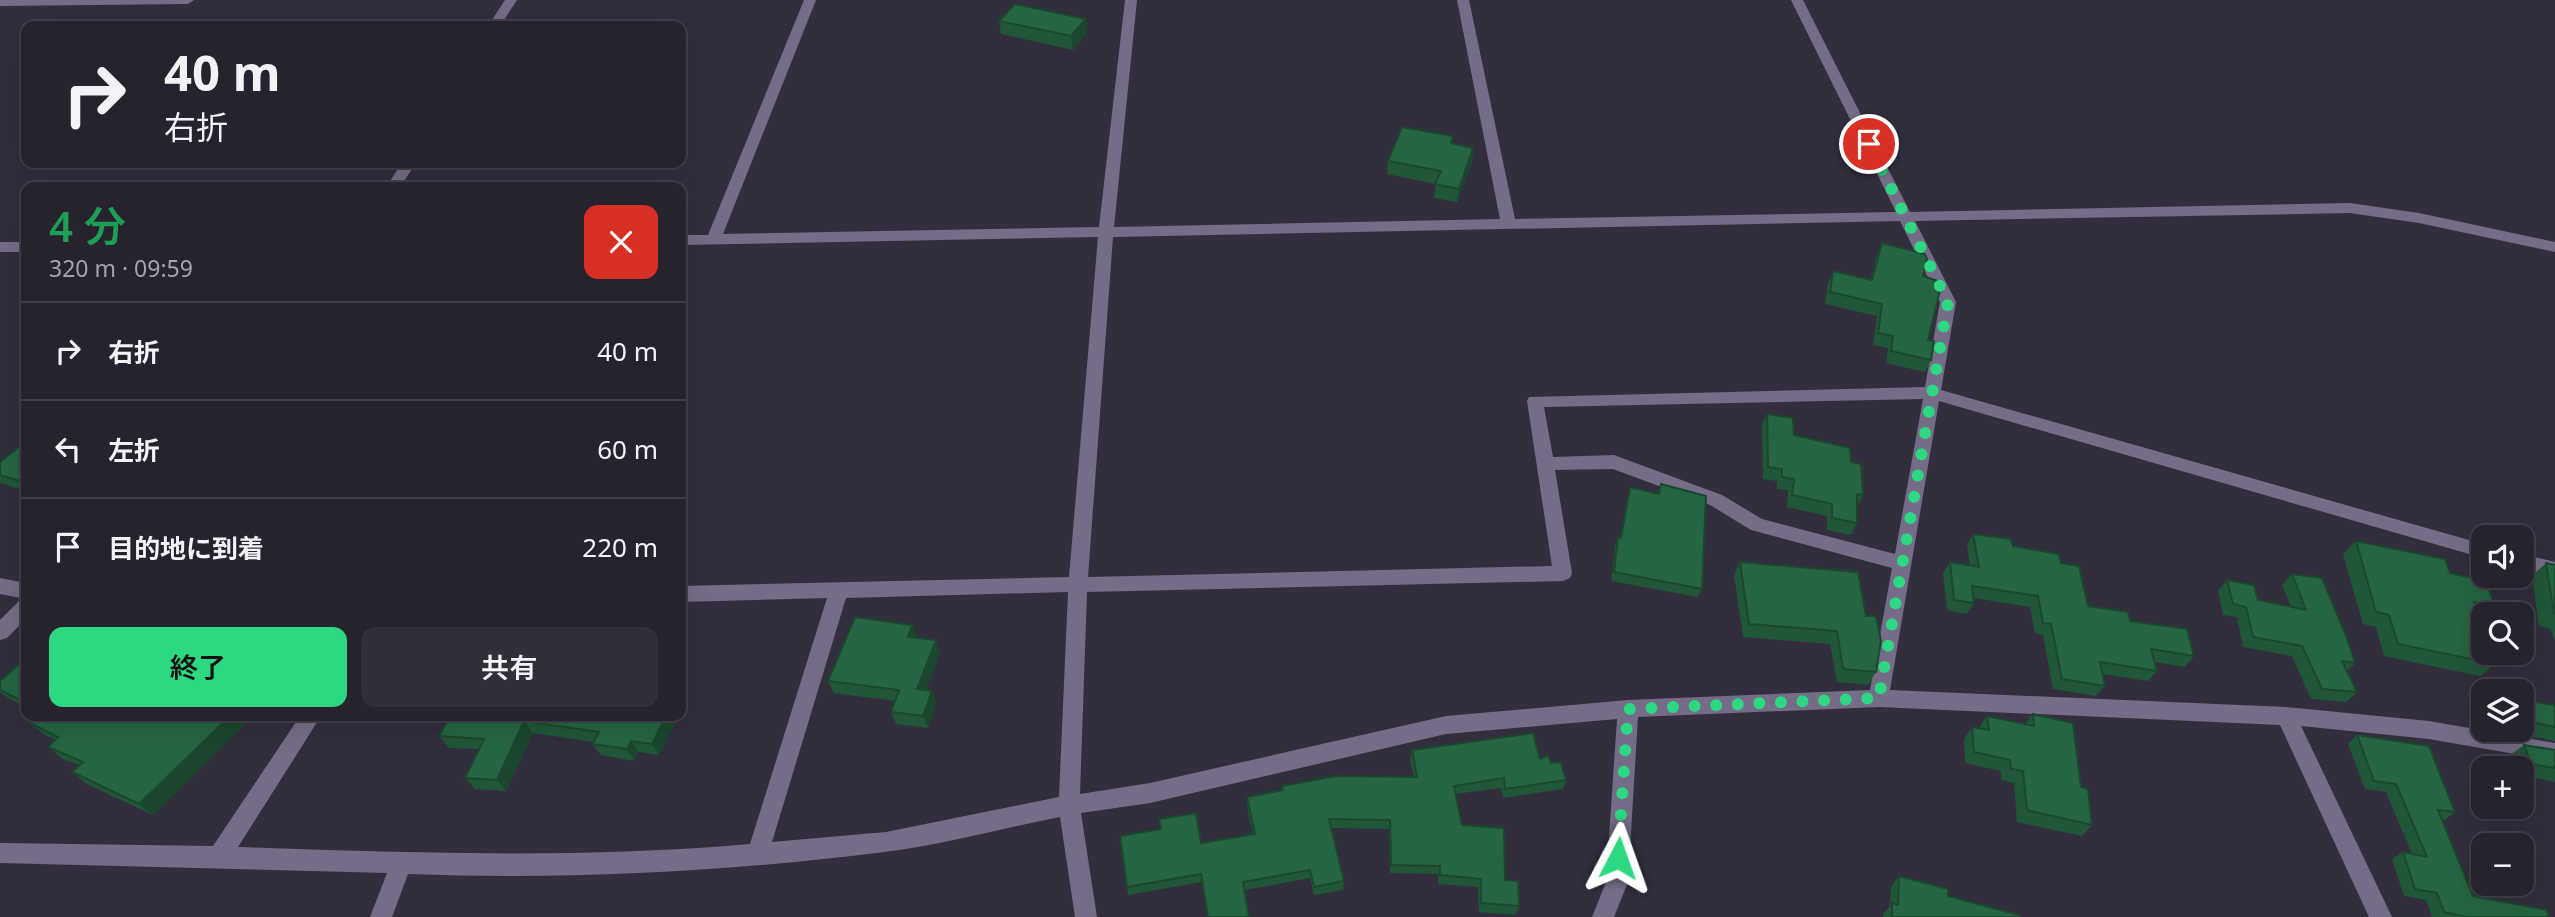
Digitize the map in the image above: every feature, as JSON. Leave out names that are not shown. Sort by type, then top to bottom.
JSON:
[{"type":"street","points":[[0,2],[188,0]]},
{"type":"street","points":[[497,21],[511,0]]},
{"type":"street","points":[[714,239],[810,0]]},
{"type":"street","points":[[1086,917],[1069,805],[1078,584],[1106,233],[1132,0]]},
{"type":"street","points":[[1463,0],[1509,226]]},
{"type":"street","points":[[1797,0],[1948,302],[1879,698]]},
{"type":"street","points":[[686,240],[2350,208],[2419,218],[2555,247]]},
{"type":"street","points":[[0,247],[21,247]]},
{"type":"street","points":[[686,594],[1563,573],[1535,401],[1931,393],[2471,548]]},
{"type":"street","points":[[1545,464],[1614,462],[1716,500],[1757,525],[1902,563]]},
{"type":"street","points":[[2534,564],[2555,570]]},
{"type":"street","points":[[0,586],[21,590]]},
{"type":"street","points":[[758,853],[839,590]]},
{"type":"street","points":[[0,632],[21,612]]},
{"type":"street","points":[[0,853],[219,856],[476,866],[674,862],[886,842],[1069,805],[1150,793],[1446,725],[1628,709],[1879,698],[2286,716],[2429,730],[2555,752]]},
{"type":"street","points":[[1603,917],[1617,882],[1628,709]]},
{"type":"street","points":[[2286,716],[2381,917]]},
{"type":"street","points":[[219,856],[308,721]]},
{"type":"street","points":[[381,917],[401,863]]},
{"type":"building","points":[[1015,4],[1086,19],[1071,36],[999,21]]},
{"type":"building","points":[[1402,127],[1453,136],[1451,143],[1473,148],[1459,189],[1435,184],[1441,171],[1388,161]]},
{"type":"building","points":[[1882,243],[1925,254],[1927,259],[1923,276],[1938,281],[1941,286],[1928,340],[1934,341],[1931,360],[1891,351],[1893,336],[1878,333],[1882,304],[1830,292],[1833,271],[1872,280]]},
{"type":"building","points":[[1767,414],[1793,418],[1794,435],[1850,448],[1851,462],[1861,464],[1863,495],[1857,494],[1857,523],[1832,518],[1832,504],[1792,495],[1794,479],[1782,477],[1782,469],[1768,467]]},
{"type":"building","points":[[21,445],[21,481],[0,475],[0,462]]},
{"type":"building","points":[[1661,484],[1706,496],[1702,589],[1614,572],[1618,537],[1621,538],[1630,487],[1659,494]]},
{"type":"building","points":[[1973,534],[2011,539],[2013,546],[2059,554],[2061,563],[2079,566],[2088,606],[2128,612],[2130,621],[2187,629],[2194,656],[2151,649],[2157,671],[2100,662],[2105,686],[2062,679],[2051,624],[2043,623],[2038,596],[1972,586],[1974,603],[1954,600],[1950,562],[1979,567]]},
{"type":"building","points":[[2356,541],[2445,559],[2450,573],[2471,578],[2471,588],[2488,588],[2493,602],[2471,602],[2471,659],[2398,644],[2389,615],[2376,612]]},
{"type":"building","points":[[1740,562],[1858,572],[1866,616],[1876,616],[1881,641],[1876,672],[1843,669],[1837,631],[1749,624]]},
{"type":"building","points":[[2546,563],[2555,565],[2555,614],[2554,613]]},
{"type":"building","points":[[2292,574],[2322,578],[2355,663],[2342,661],[2357,692],[2322,689],[2302,646],[2253,637],[2246,607],[2233,604],[2227,580],[2254,585],[2258,600],[2306,610]]},
{"type":"building","points":[[855,617],[912,625],[908,637],[936,640],[917,689],[932,691],[923,716],[891,712],[899,690],[828,681]]},
{"type":"building","points":[[21,662],[21,700],[0,690],[0,681]]},
{"type":"building","points":[[2534,702],[2555,705],[2555,727],[2534,723]]},
{"type":"building","points":[[2033,714],[2073,723],[2081,787],[2088,789],[2092,825],[2027,810],[2023,771],[2011,769],[2010,760],[1974,752],[1972,727],[1989,730],[1987,716],[2034,726]]},
{"type":"building","points":[[225,721],[139,804],[72,772],[83,762],[48,747],[58,737],[28,722]]},
{"type":"building","points":[[447,721],[524,721],[497,780],[465,778],[484,739],[439,736]]},
{"type":"building","points":[[524,721],[664,721],[652,744],[631,741],[627,749],[592,744],[599,732]]},
{"type":"building","points":[[1533,733],[1540,759],[1548,755],[1551,763],[1561,762],[1566,780],[1505,789],[1504,778],[1454,786],[1462,825],[1504,828],[1505,880],[1518,881],[1519,906],[1481,903],[1481,879],[1440,875],[1440,866],[1391,865],[1390,820],[1329,819],[1344,881],[1314,887],[1310,870],[1243,882],[1249,917],[1208,917],[1201,874],[1127,887],[1120,836],[1161,829],[1159,819],[1196,813],[1201,843],[1255,834],[1247,797],[1283,790],[1282,786],[1336,776],[1417,777],[1412,750]]},
{"type":"building","points":[[2357,735],[2429,746],[2455,812],[2438,810],[2471,896],[2547,910],[2549,917],[2467,917],[2444,912],[2437,893],[2415,889],[2403,852],[2427,857],[2396,784],[2374,781]]},
{"type":"building","points":[[2524,745],[2555,750],[2555,768],[2534,764],[2534,756],[2528,756]]},
{"type":"building","points":[[1899,876],[1948,889],[1948,896],[2019,917],[1892,917],[1892,903],[1898,905]]},
{"type":"route","points":[[1618,858],[1628,709],[1879,698],[1948,302],[1869,144]]}]
